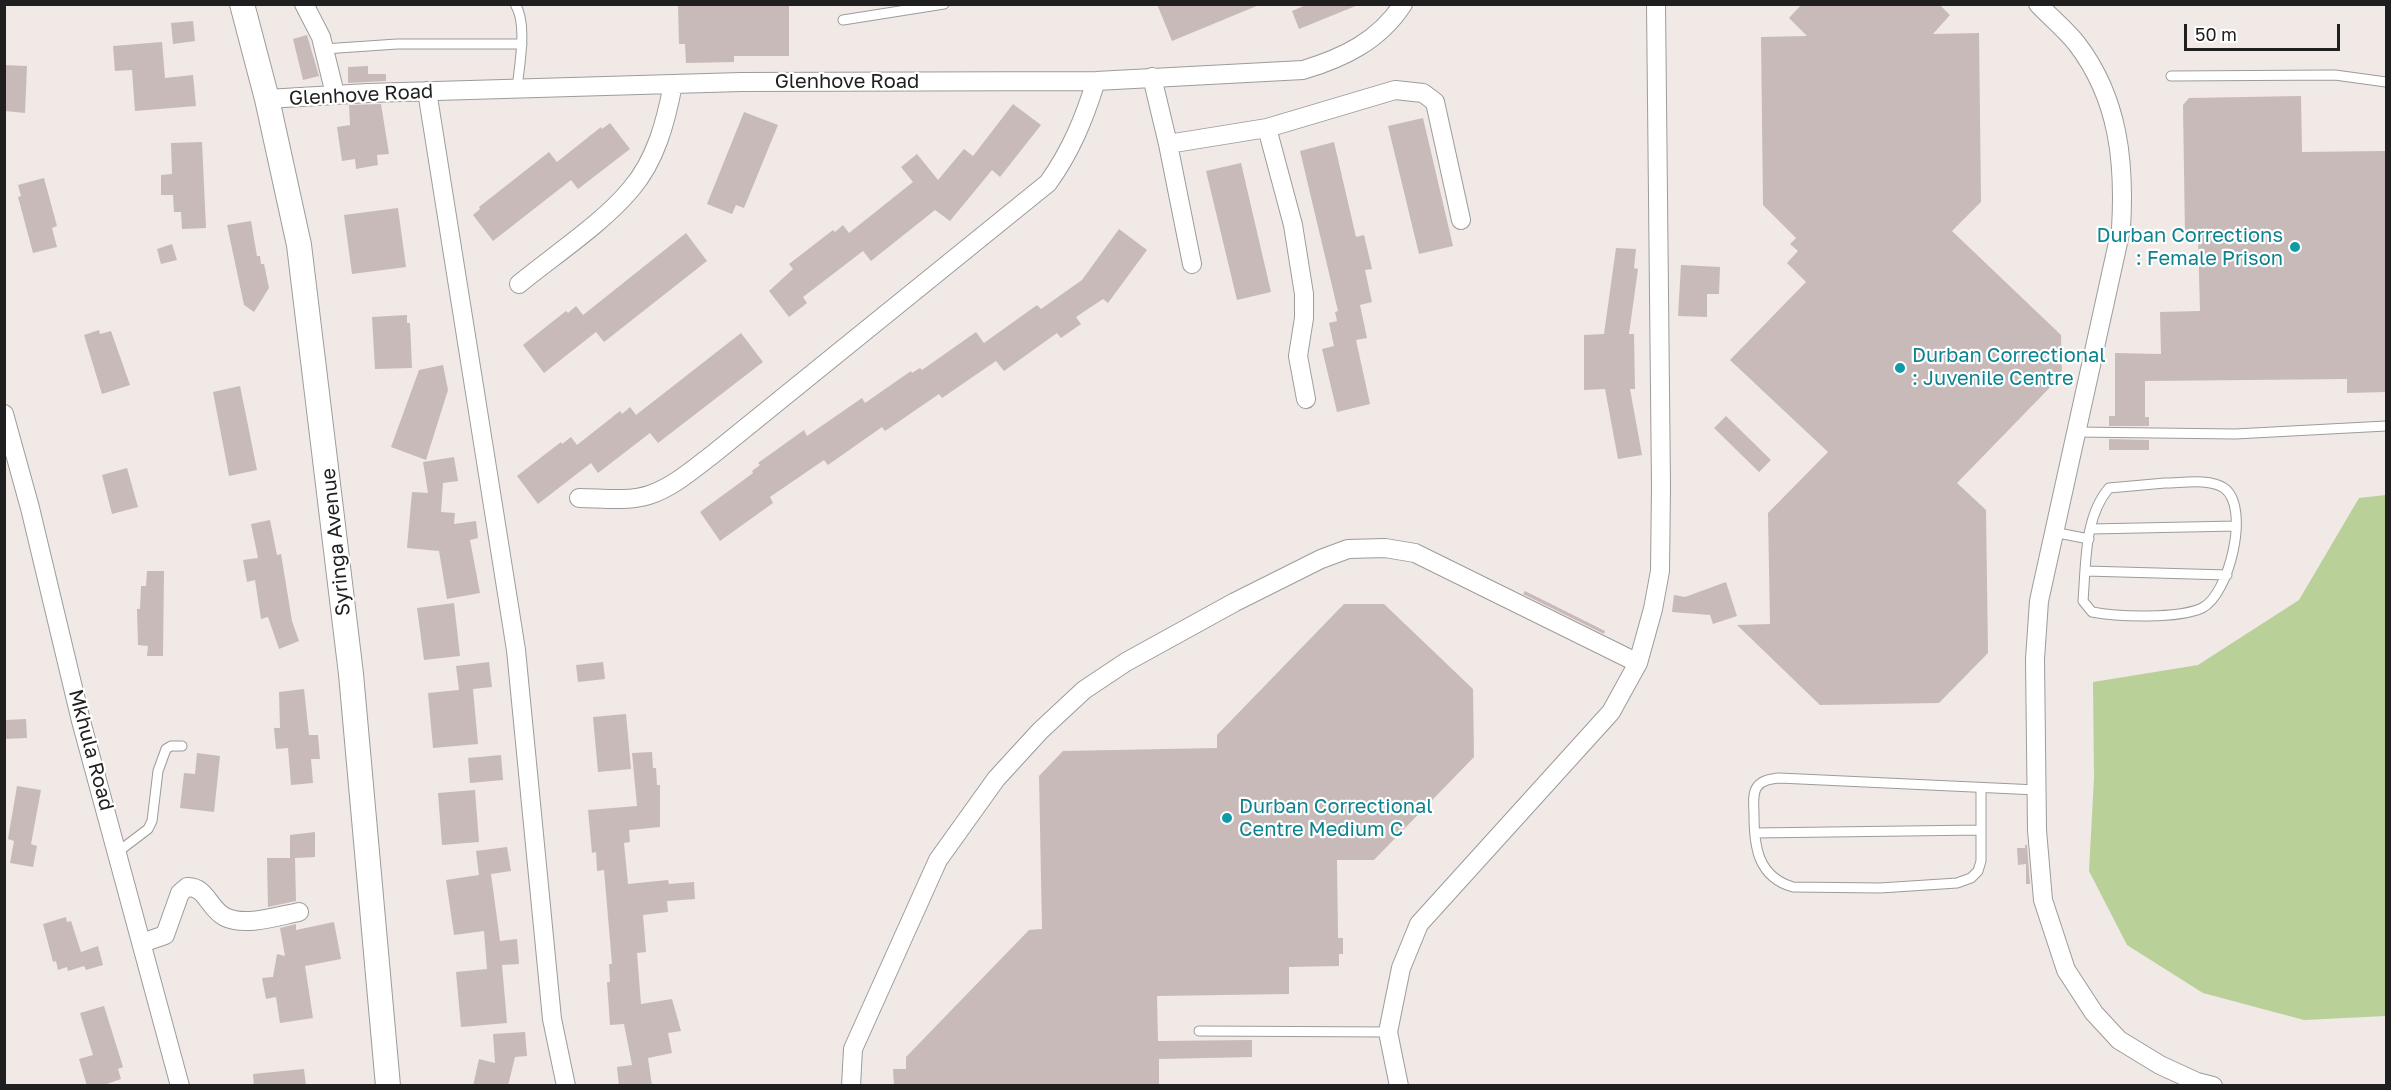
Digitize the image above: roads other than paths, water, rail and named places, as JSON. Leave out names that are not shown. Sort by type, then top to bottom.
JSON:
[{"type":"street","name":"Syringa Avenue","points":[[242,4],[267,99],[299,245],[326,450],[351,674],[388,1086]]},
{"type":"street","points":[[304,4],[315,22],[335,94]]},
{"type":"street","name":"Glenhove Road","points":[[267,99],[335,94],[673,84],[1096,81],[1303,70],[1333,61],[1363,45],[1391,22],[1403,4]]},
{"type":"street","points":[[1399,1086],[1388,1032],[1401,968],[1419,924],[1611,712],[1638,663],[1660,571],[1656,4]]},
{"type":"street","points":[[2042,5],[2077,44],[2100,82],[2119,136],[2124,187],[2121,229],[2039,601],[2035,659],[2037,830],[2043,900],[2066,970],[2094,1013],[2119,1040],[2160,1065],[2197,1082],[2213,1086]]},
{"type":"street","points":[[1152,77],[1192,264]]},
{"type":"street","points":[[579,498],[623,498],[648,495],[672,484],[721,448],[1048,183],[1065,159],[1083,123],[1096,81]]},
{"type":"street","points":[[519,284],[631,190],[658,141],[667,117],[673,84]]},
{"type":"street","points":[[1168,144],[1267,128],[1395,90],[1423,93],[1434,102],[1461,220]]},
{"type":"street","points":[[427,91],[516,650],[552,1019],[566,1086]]},
{"type":"street","points":[[1267,128],[1293,225],[1304,294],[1304,318],[1298,356],[1306,399]]},
{"type":"street","name":"Mkhula Road","points":[[4,414],[30,508],[81,721],[180,1086]]},
{"type":"street","points":[[851,1086],[853,1049],[938,860],[996,779],[1040,730],[1084,690],[1126,662],[1235,602],[1313,563],[1348,549],[1385,548],[1415,553],[1638,663]]},
{"type":"street","points":[[142,943],[165,935],[180,893],[187,886],[201,890],[223,916],[233,920],[299,912]]},
{"type":"lane","points":[[515,4],[520,18],[522,44],[517,88]]},
{"type":"lane","points":[[843,20],[944,4]]},
{"type":"lane","points":[[324,49],[397,44],[522,44]]},
{"type":"lane","points":[[2171,76],[2334,75],[2386,82]]},
{"type":"lane","points":[[2076,432],[2235,434],[2386,426]]},
{"type":"lane","points":[[2165,483],[2214,484],[2230,494],[2235,503],[2236,526],[2227,575],[2216,598],[2204,607],[2193,611],[2105,615],[2092,612],[2083,601],[2091,529],[2102,496],[2109,488],[2165,483]]},
{"type":"lane","points":[[2091,529],[2236,526]]},
{"type":"lane","points":[[2053,532],[2089,539]]},
{"type":"lane","points":[[2086,571],[2227,575]]},
{"type":"lane","points":[[118,851],[144,835],[148,829],[161,760],[171,746],[182,746]]},
{"type":"lane","points":[[1981,788],[1981,861],[1978,871],[1971,878],[1957,883],[1880,888],[1793,887],[1780,883],[1763,867],[1756,849],[1754,795],[1758,786],[1766,780],[1779,778],[2037,790]]},
{"type":"lane","points":[[1755,833],[1981,830]]},
{"type":"lane","points":[[1199,1031],[1388,1032]]},
{"type":"place","name":"Durban Corrections : Female Prison","points":[[2295,247]]},
{"type":"place","name":"Durban Correctional : Juvenile Centre","points":[[1900,368]]},
{"type":"place","name":"Durban Correctional Centre Medium C","points":[[1227,818]]}]
